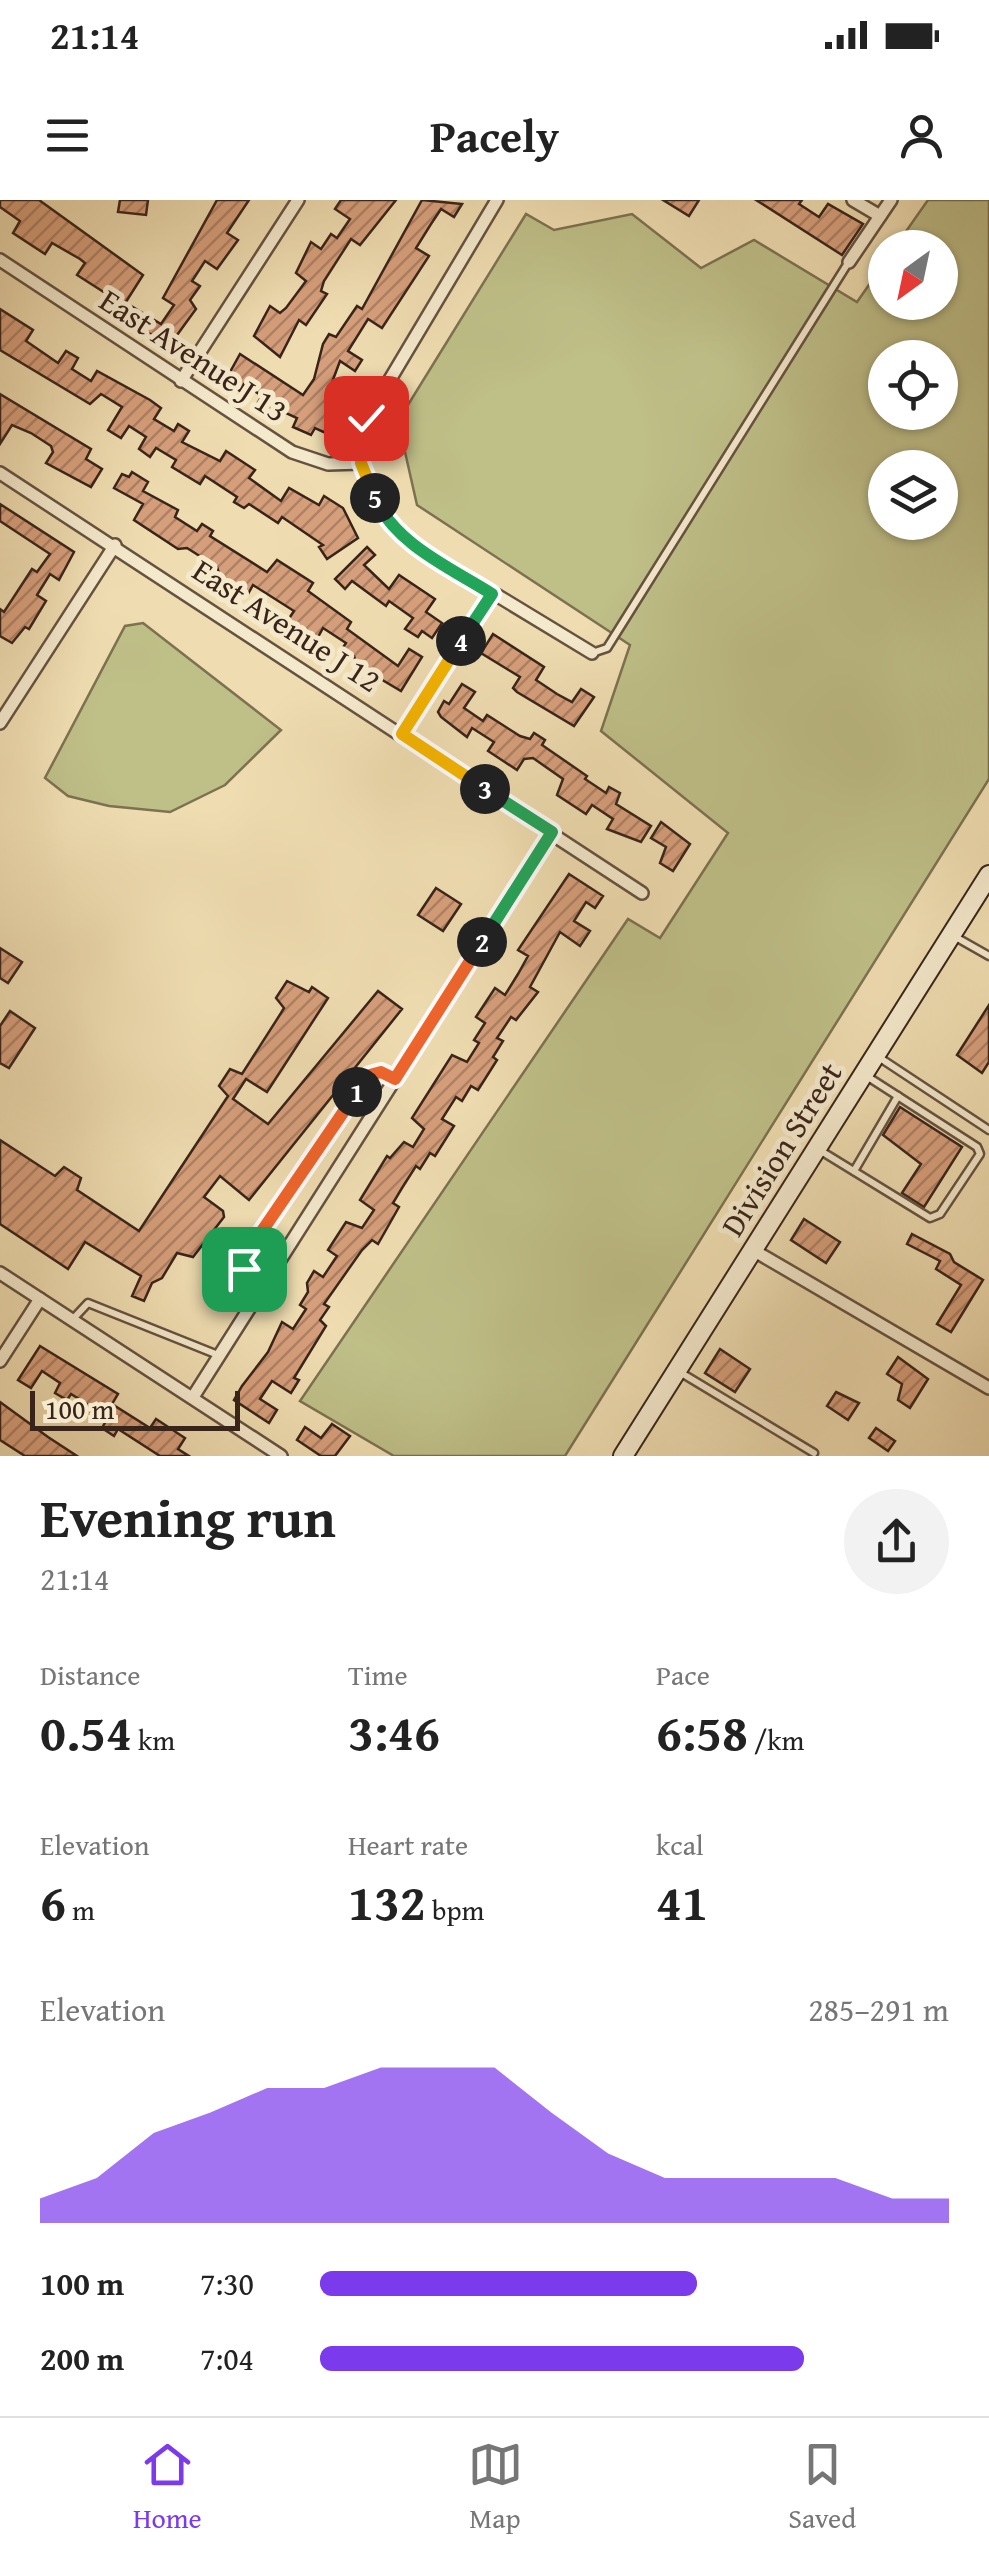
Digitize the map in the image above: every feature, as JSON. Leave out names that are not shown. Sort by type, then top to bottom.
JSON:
[{"type":"main road","name":"Division Street","points":[[624,1456],[989,875]]},
{"type":"street","points":[[181,380],[298,200]]},
{"type":"street","points":[[496,200],[366,418],[361,463],[381,512],[410,542],[592,653]]},
{"type":"street","points":[[853,200],[880,216]]},
{"type":"street","points":[[849,262],[891,200]]},
{"type":"street","name":"East Avenue J 13","points":[[0,260],[292,452],[328,464],[361,463]]},
{"type":"street","name":"East Avenue J 12","points":[[0,473],[642,893]]},
{"type":"street","points":[[0,723],[115,545]]},
{"type":"street","points":[[402,734],[492,594]]},
{"type":"street","points":[[193,1397],[552,832]]},
{"type":"street","points":[[753,1250],[989,1388]]},
{"type":"street","points":[[0,1272],[281,1456]]},
{"type":"street","points":[[0,1361],[40,1299]]},
{"type":"lane","points":[[592,653],[607,648],[849,262]]},
{"type":"lane","points":[[951,935],[989,956]]},
{"type":"lane","points":[[876,1055],[989,1130]]},
{"type":"lane","points":[[254,1300],[245,1285],[244,1269],[260,1234],[370,1075],[381,1072],[395,1079]]},
{"type":"lane","points":[[817,1148],[930,1218],[940,1214],[980,1154],[977,1147],[864,1074]]},
{"type":"lane","points":[[854,1172],[898,1096]]},
{"type":"lane","points":[[72,1320],[88,1303],[219,1355]]},
{"type":"lane","points":[[677,1371],[814,1454]]},
{"type":"green space","points":[[928,200],[989,200],[989,779],[565,1456],[394,1456],[300,1401],[628,919],[660,938],[728,833],[601,731],[630,645],[417,505],[398,421],[526,214],[554,230],[632,214],[701,268],[754,240],[857,302],[868,286],[868,320],[958,320],[958,230],[907,230]]},
{"type":"green space","points":[[143,623],[281,730],[225,785],[170,812],[109,806],[68,796],[45,778],[125,626]]},
{"type":"building","points":[[0,200],[39,200],[143,275],[124,305],[77,275],[85,263],[80,259],[52,243],[45,254],[13,233],[20,221],[0,207]]},
{"type":"building","points":[[120,200],[148,200],[146,215],[118,212]]},
{"type":"building","points":[[217,200],[249,200],[227,233],[238,240],[217,269],[205,261],[192,281],[200,286],[190,300],[196,309],[169,346],[124,317],[131,306],[161,324],[174,305],[163,298]]},
{"type":"building","points":[[341,200],[396,200],[360,245],[351,239],[324,281],[321,291],[327,294],[306,325],[299,320],[280,357],[254,336],[270,306],[280,313],[306,281],[296,273],[311,242],[321,249],[331,234],[337,238],[350,219],[335,209]]},
{"type":"building","points":[[422,200],[462,204],[454,217],[441,209],[431,224],[416,248],[429,256],[382,328],[368,319],[348,351],[362,360],[355,371],[340,361],[331,385],[345,390],[328,434],[315,428],[311,435],[293,427],[297,418],[273,407],[269,412],[257,404],[262,396],[244,384],[240,391],[225,381],[240,354],[303,395],[314,379],[329,334],[336,337],[357,306],[362,309]]},
{"type":"building","points":[[663,200],[699,200],[689,216]]},
{"type":"building","points":[[756,200],[802,200],[799,204],[819,217],[828,204],[863,224],[842,255]]},
{"type":"building","points":[[0,309],[33,330],[26,341],[58,363],[66,351],[78,358],[72,369],[91,381],[97,371],[150,400],[161,408],[154,419],[174,431],[178,424],[189,431],[182,442],[220,461],[226,451],[255,470],[249,478],[281,501],[289,488],[319,505],[324,496],[343,508],[358,538],[327,559],[319,547],[323,545],[282,517],[278,523],[249,504],[244,508],[234,502],[237,497],[205,476],[200,484],[172,467],[176,460],[156,448],[150,457],[139,449],[146,437],[129,426],[121,438],[108,430],[122,407],[101,394],[90,404],[0,350]]},
{"type":"building","points":[[0,394],[91,449],[86,459],[102,469],[91,487],[46,463],[53,452],[51,446],[31,433],[12,425],[0,444]]},
{"type":"building","points":[[132,472],[148,482],[143,491],[178,510],[175,517],[197,531],[202,524],[213,531],[210,536],[267,572],[277,560],[313,583],[308,591],[351,622],[347,629],[398,666],[409,649],[422,657],[401,691],[357,665],[354,656],[342,649],[346,643],[323,628],[317,639],[288,620],[294,611],[253,585],[248,594],[220,576],[217,567],[187,548],[178,549],[134,520],[143,504],[114,488],[122,474],[129,477]]},
{"type":"building","points":[[0,504],[74,552],[59,580],[50,574],[37,595],[46,601],[29,629],[25,627],[12,643],[0,636],[0,609],[4,612],[32,569],[37,572],[50,554],[0,521]]},
{"type":"building","points":[[367,547],[375,555],[364,565],[389,589],[399,575],[435,599],[426,612],[442,623],[432,638],[422,631],[418,637],[405,629],[413,618],[389,601],[386,606],[352,581],[345,589],[335,579]]},
{"type":"building","points":[[493,634],[544,667],[536,680],[557,694],[572,702],[581,689],[594,697],[574,726],[517,692],[513,688],[520,677],[481,653]]},
{"type":"building","points":[[462,684],[475,692],[464,708],[483,721],[487,715],[520,736],[530,739],[534,733],[545,740],[542,745],[587,776],[585,779],[606,793],[609,787],[620,793],[616,804],[651,826],[641,842],[607,829],[613,819],[592,805],[586,814],[557,795],[563,779],[533,758],[524,759],[517,770],[488,751],[494,742],[472,728],[467,737],[441,717],[438,712],[444,701],[449,704]]},
{"type":"building","points":[[661,822],[690,844],[673,871],[660,863],[666,847],[651,838]]},
{"type":"building","points":[[569,874],[603,896],[595,908],[586,902],[574,921],[590,931],[580,946],[560,932],[530,987],[538,992],[516,1020],[511,1017],[497,1038],[503,1041],[493,1057],[497,1060],[478,1090],[471,1086],[462,1101],[456,1097],[442,1119],[454,1126],[435,1156],[430,1153],[420,1169],[416,1166],[393,1203],[399,1207],[378,1244],[372,1240],[362,1250],[324,1304],[329,1307],[320,1320],[326,1326],[294,1378],[299,1380],[291,1393],[272,1381],[260,1399],[277,1410],[269,1423],[234,1400],[268,1352],[282,1322],[293,1329],[306,1309],[300,1305],[308,1292],[307,1283],[314,1271],[323,1277],[337,1256],[328,1250],[346,1222],[362,1228],[374,1210],[360,1200],[387,1156],[390,1158],[404,1142],[413,1147],[424,1129],[412,1118],[452,1055],[467,1062],[485,1023],[476,1017],[495,988],[505,995],[528,956],[518,950]]},
{"type":"building","points":[[436,888],[461,904],[443,931],[418,915]]},
{"type":"building","points":[[0,948],[22,962],[8,983],[0,978]]},
{"type":"building","points":[[287,981],[309,992],[312,987],[328,998],[267,1092],[246,1079],[233,1099],[268,1124],[378,991],[402,1009],[249,1200],[220,1176],[204,1197],[223,1211],[224,1217],[193,1257],[177,1253],[162,1278],[152,1283],[144,1301],[132,1296],[141,1276],[85,1242],[68,1269],[0,1224],[0,1140],[55,1176],[64,1167],[81,1178],[77,1190],[139,1231],[228,1096],[219,1086],[230,1069],[242,1074],[284,1008],[276,998]]},
{"type":"building","points":[[989,1005],[989,1062],[982,1073],[957,1055]]},
{"type":"building","points":[[10,1011],[35,1028],[9,1068],[0,1063],[0,1026]]},
{"type":"building","points":[[900,1107],[962,1147],[924,1207],[902,1193],[921,1164],[883,1135]]},
{"type":"building","points":[[804,1219],[840,1242],[826,1263],[791,1240]]},
{"type":"building","points":[[912,1234],[950,1254],[954,1262],[983,1280],[951,1332],[937,1324],[961,1285],[936,1269],[940,1261],[907,1244]]},
{"type":"building","points":[[40,1346],[118,1394],[112,1404],[150,1428],[156,1419],[185,1438],[178,1449],[189,1456],[160,1456],[118,1429],[114,1436],[102,1428],[106,1421],[91,1412],[93,1408],[71,1394],[67,1400],[55,1393],[60,1383],[42,1371],[31,1388],[18,1380]]},
{"type":"building","points":[[720,1349],[750,1369],[735,1392],[705,1373]]},
{"type":"building","points":[[898,1357],[928,1379],[910,1408],[898,1400],[902,1384],[887,1374]]},
{"type":"building","points":[[836,1392],[859,1403],[848,1420],[827,1406]]},
{"type":"building","points":[[0,1402],[77,1456],[25,1456],[0,1440]]},
{"type":"building","points":[[332,1424],[350,1436],[335,1456],[321,1456],[297,1440],[305,1427],[321,1438]]},
{"type":"building","points":[[876,1428],[895,1441],[888,1451],[869,1438]]},
{"type":"route","points":[[244,1269],[260,1234],[370,1075],[381,1072],[395,1079],[552,832],[402,734],[492,594],[410,542],[381,512],[361,463],[366,418]]}]
